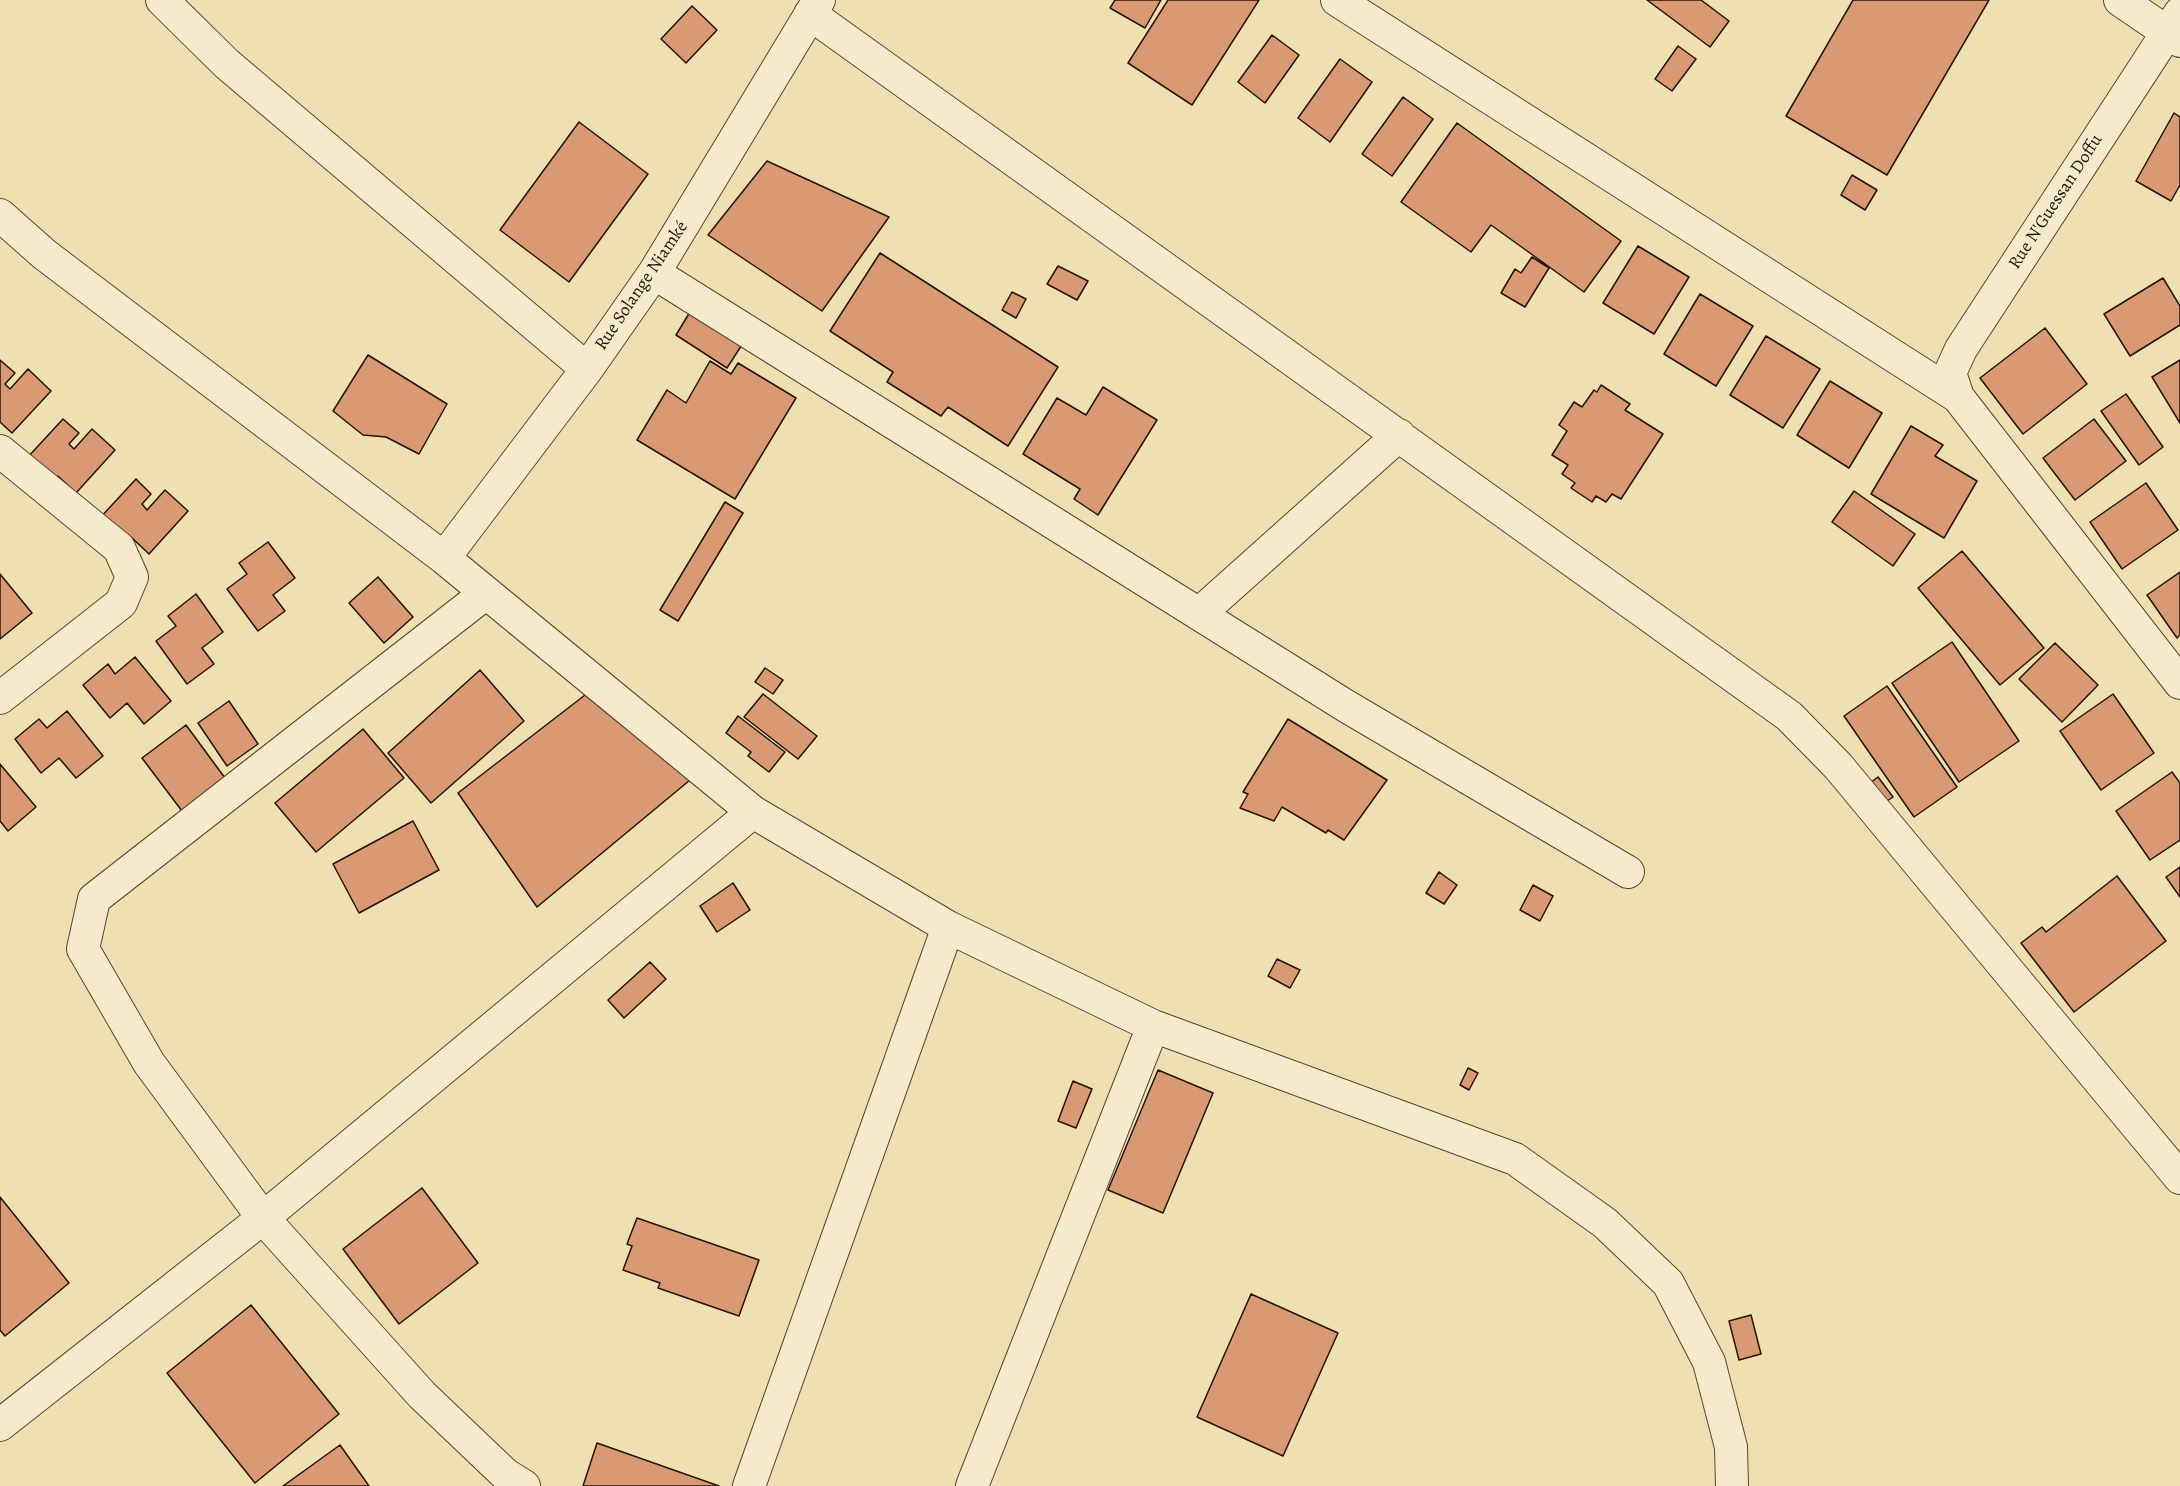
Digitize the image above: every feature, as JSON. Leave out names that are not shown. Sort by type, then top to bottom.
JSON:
[{"type":"street","points":[[162,0],[227,64],[587,369]]},
{"type":"street","points":[[1337,0],[1958,397],[2180,683]]},
{"type":"street","points":[[2120,0],[2175,29]]},
{"type":"street","points":[[814,7],[1399,435],[1789,716],[1838,766],[2180,1178]]},
{"type":"street","name":"Rue Solange Niamké","points":[[444,558],[587,369],[654,273],[814,7]]},
{"type":"street","name":"Rue N'Guessan Doffu","points":[[1958,397],[1950,373],[1961,349],[2175,29]]},
{"type":"street","points":[[0,215],[44,254],[444,558],[753,812],[948,927],[1153,1026],[1515,1159],[1605,1223],[1668,1283],[1709,1362],[1731,1447],[1732,1486]]},
{"type":"street","points":[[654,273],[1346,706],[1628,872]]},
{"type":"street","points":[[1199,614],[1399,435]]},
{"type":"street","points":[[0,451],[119,548],[132,577],[121,603],[0,698]]},
{"type":"street","points":[[486,593],[94,899],[83,950],[149,1064],[263,1218],[422,1395],[507,1482]]},
{"type":"street","points":[[0,1425],[263,1218],[753,812]]},
{"type":"street","points":[[749,1486],[948,927]]},
{"type":"street","points":[[972,1486],[1153,1026]]},
{"type":"building","points":[[1115,0],[1161,0],[1145,28],[1110,8]]},
{"type":"building","points":[[1168,0],[1259,0],[1192,105],[1128,63]]},
{"type":"building","points":[[1647,0],[1701,0],[1729,21],[1710,47]]},
{"type":"building","points":[[1853,0],[1989,0],[1887,175],[1786,116]]},
{"type":"building","points":[[692,6],[717,30],[686,63],[661,39]]},
{"type":"building","points":[[1272,35],[1299,55],[1265,103],[1238,82]]},
{"type":"building","points":[[1678,46],[1696,59],[1672,91],[1655,79]]},
{"type":"building","points":[[1340,59],[1372,82],[1330,142],[1298,118]]},
{"type":"building","points":[[1403,97],[1433,119],[1392,176],[1362,154]]},
{"type":"building","points":[[2174,113],[2180,117],[2180,185],[2171,201],[2136,181]]},
{"type":"building","points":[[579,122],[648,174],[569,282],[500,230]]},
{"type":"building","points":[[1457,123],[1621,241],[1584,292],[1491,225],[1471,252],[1401,202]]},
{"type":"building","points":[[767,161],[889,217],[822,311],[708,235]]},
{"type":"building","points":[[1852,175],[1877,190],[1865,210],[1841,195]]},
{"type":"building","points":[[1638,246],[1689,277],[1654,334],[1603,303]]},
{"type":"building","points":[[880,253],[1058,367],[1008,446],[948,407],[941,416],[887,382],[893,372],[830,331]]},
{"type":"building","points":[[1532,257],[1549,268],[1525,307],[1501,293],[1515,269],[1521,273]]},
{"type":"building","points":[[1058,266],[1088,281],[1077,300],[1047,284]]},
{"type":"building","points":[[2163,278],[2180,306],[2180,325],[2130,356],[2104,314]]},
{"type":"building","points":[[1012,292],[1026,299],[1016,318],[1002,310]]},
{"type":"building","points":[[1700,294],[1753,326],[1716,386],[1664,354]]},
{"type":"building","points":[[693,307],[745,340],[727,368],[676,335]]},
{"type":"building","points":[[2045,328],[2087,384],[2023,434],[1980,378]]},
{"type":"building","points":[[1766,336],[1820,369],[1783,428],[1730,395]]},
{"type":"building","points":[[368,355],[447,404],[419,454],[386,437],[363,435],[333,411]]},
{"type":"building","points":[[0,360],[15,373],[5,384],[10,389],[28,369],[51,391],[12,433],[0,422]]},
{"type":"building","points":[[2180,360],[2180,423],[2152,377]]},
{"type":"building","points":[[710,361],[731,374],[738,363],[796,398],[735,499],[637,440],[667,390],[686,403]]},
{"type":"building","points":[[1830,381],[1882,413],[1849,468],[1797,435]]},
{"type":"building","points":[[1601,385],[1630,404],[1625,410],[1663,434],[1621,499],[1612,494],[1606,502],[1596,496],[1592,502],[1571,488],[1575,483],[1562,474],[1568,465],[1552,455],[1567,431],[1559,425],[1574,402],[1582,407],[1594,390],[1597,392]]},
{"type":"building","points":[[1103,387],[1157,420],[1098,515],[1074,499],[1080,489],[1023,454],[1057,398],[1086,415]]},
{"type":"building","points":[[2126,394],[2163,447],[2139,465],[2101,411]]},
{"type":"building","points":[[63,419],[79,433],[69,444],[74,449],[92,429],[115,450],[76,493],[58,476],[53,482],[27,458]]},
{"type":"building","points":[[2094,419],[2126,461],[2075,500],[2043,458]]},
{"type":"building","points":[[1911,426],[1943,445],[1935,456],[1977,481],[1944,538],[1871,494]]},
{"type":"building","points":[[136,479],[151,494],[142,504],[147,510],[165,490],[188,511],[149,554],[131,537],[125,543],[99,519]]},
{"type":"building","points":[[2146,483],[2178,530],[2122,569],[2090,522]]},
{"type":"building","points":[[1854,491],[1915,534],[1893,566],[1832,522]]},
{"type":"building","points":[[725,502],[743,513],[678,621],[660,610]]},
{"type":"building","points":[[268,542],[295,578],[273,595],[285,611],[258,631],[227,589],[247,574],[239,563]]},
{"type":"building","points":[[1962,551],[2044,648],[2000,685],[1918,588]]},
{"type":"building","points":[[2180,572],[2180,635],[2177,638],[2147,595]]},
{"type":"building","points":[[0,574],[32,613],[0,639]]},
{"type":"building","points":[[378,577],[413,617],[384,643],[349,603]]},
{"type":"building","points":[[196,594],[223,632],[202,648],[214,664],[187,684],[156,641],[176,626],[168,616]]},
{"type":"building","points":[[1952,642],[2019,741],[1959,782],[1892,683]]},
{"type":"building","points":[[2055,643],[2098,685],[2062,722],[2019,679]]},
{"type":"building","points":[[135,657],[171,701],[144,724],[127,703],[110,718],[83,685],[108,664],[115,674]]},
{"type":"building","points":[[765,668],[783,680],[773,694],[755,682]]},
{"type":"building","points":[[480,670],[524,721],[431,803],[388,753]]},
{"type":"building","points":[[1887,686],[1957,787],[1914,817],[1844,716]]},
{"type":"building","points":[[763,694],[817,736],[798,759],[744,717]]},
{"type":"building","points":[[2113,694],[2154,753],[2101,790],[2060,731]]},
{"type":"building","points":[[585,695],[690,780],[537,907],[458,793]]},
{"type":"building","points":[[229,701],[258,744],[227,766],[198,723]]},
{"type":"building","points":[[67,711],[103,756],[76,778],[59,758],[41,773],[15,739],[39,719],[47,728]]},
{"type":"building","points":[[738,716],[785,752],[769,772],[748,756],[751,752],[726,733]]},
{"type":"building","points":[[1288,719],[1387,780],[1344,840],[1328,830],[1326,833],[1282,807],[1274,821],[1240,808],[1248,794],[1243,792]]},
{"type":"building","points":[[186,725],[225,778],[182,811],[142,758]]},
{"type":"building","points":[[363,729],[404,778],[316,852],[275,803]]},
{"type":"building","points":[[0,764],[36,807],[8,831],[0,821]]},
{"type":"building","points":[[2172,772],[2180,783],[2180,840],[2150,860],[2116,811]]},
{"type":"building","points":[[1878,777],[1893,797],[1880,806],[1866,786]]},
{"type":"building","points":[[413,821],[439,870],[359,913],[333,864]]},
{"type":"building","points":[[2180,867],[2180,897],[2166,877]]},
{"type":"building","points":[[1439,872],[1457,885],[1444,904],[1426,893]]},
{"type":"building","points":[[2117,876],[2166,941],[2074,1012],[2021,943],[2042,927],[2046,932]]},
{"type":"building","points":[[733,883],[750,910],[717,932],[700,906]]},
{"type":"building","points":[[1533,885],[1553,896],[1540,921],[1520,910]]},
{"type":"building","points":[[1277,959],[1300,970],[1290,988],[1268,976]]},
{"type":"building","points":[[650,962],[666,979],[624,1018],[608,1000]]},
{"type":"building","points":[[1468,1068],[1478,1073],[1469,1090],[1460,1085]]},
{"type":"building","points":[[1158,1070],[1213,1093],[1163,1213],[1108,1190]]},
{"type":"building","points":[[1073,1081],[1092,1089],[1076,1128],[1058,1121]]},
{"type":"building","points":[[422,1188],[478,1263],[399,1324],[343,1249]]},
{"type":"building","points":[[0,1197],[69,1283],[5,1336],[0,1330]]},
{"type":"building","points":[[637,1218],[759,1260],[739,1316],[658,1288],[660,1283],[623,1270],[632,1246],[627,1244]]},
{"type":"building","points":[[1251,1294],[1338,1333],[1283,1456],[1197,1417]]},
{"type":"building","points":[[251,1305],[339,1414],[255,1483],[167,1373]]},
{"type":"building","points":[[1751,1315],[1761,1354],[1739,1360],[1729,1321]]},
{"type":"building","points":[[597,1443],[719,1486],[583,1486]]},
{"type":"building","points":[[340,1445],[369,1486],[283,1486]]}]
